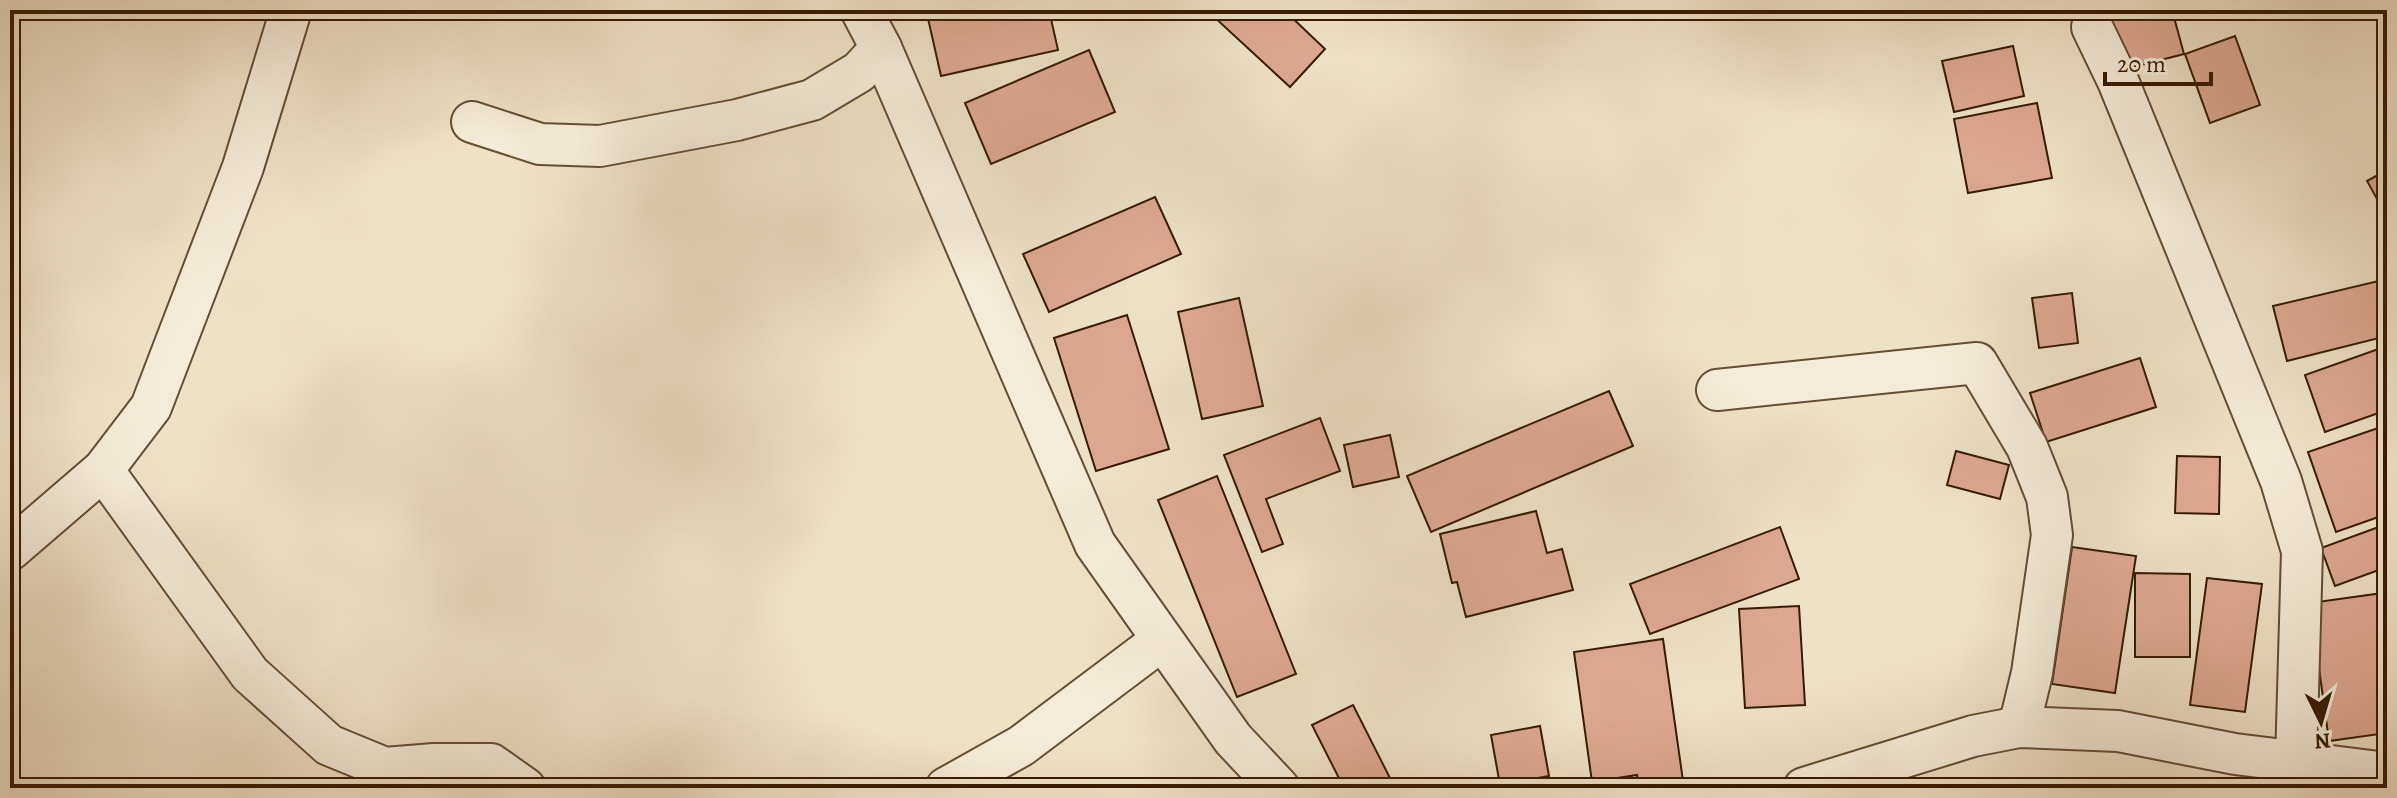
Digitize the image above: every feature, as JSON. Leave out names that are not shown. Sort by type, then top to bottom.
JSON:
[{"type":"street","points":[[10,550],[103,470],[151,407],[243,167],[291,10]]},
{"type":"street","points":[[861,10],[881,48],[1095,544],[1233,739],[1279,788]]},
{"type":"street","points":[[2092,27],[2118,81],[2281,481],[2302,551],[2296,762]]},
{"type":"street","points":[[472,122],[540,144],[600,146],[737,120],[812,100],[859,72],[881,48]]},
{"type":"street","points":[[1717,390],[1977,363],[2027,447],[2047,497],[2052,535],[2032,673],[2019,727]]},
{"type":"street","points":[[103,470],[250,674],[329,745],[385,768],[491,764],[525,788]]},
{"type":"street","points":[[946,788],[1021,746],[1162,640]]},
{"type":"street","points":[[1804,788],[1973,736],[2019,727],[2118,731],[2235,754],[2387,773]]},
{"type":"building","points":[[947,10],[1049,10],[1058,50],[941,76],[927,14]]},
{"type":"building","points":[[1218,10],[1284,10],[1325,49],[1290,87],[1213,16]]},
{"type":"building","points":[[2106,10],[2172,10],[2184,54],[2122,70]]},
{"type":"building","points":[[2235,36],[2260,105],[2210,123],[2185,54]]},
{"type":"building","points":[[2013,46],[2024,96],[1954,112],[1942,61]]},
{"type":"building","points":[[1089,50],[1115,112],[991,164],[965,103]]},
{"type":"building","points":[[2037,103],[2052,178],[1968,193],[1954,119]]},
{"type":"building","points":[[2387,170],[2387,217],[2367,181]]},
{"type":"building","points":[[1155,197],[1181,254],[1049,312],[1023,254]]},
{"type":"building","points":[[2387,228],[2387,248],[2378,234]]},
{"type":"building","points":[[2387,279],[2387,336],[2287,361],[2273,306]]},
{"type":"building","points":[[2072,293],[2078,343],[2039,348],[2032,298]]},
{"type":"building","points":[[1239,298],[1263,406],[1202,419],[1178,312]]},
{"type":"building","points":[[1127,315],[1169,449],[1096,471],[1054,338]]},
{"type":"building","points":[[2387,346],[2387,410],[2325,432],[2305,375]]},
{"type":"building","points":[[2140,358],[2156,407],[2046,442],[2030,393]]},
{"type":"building","points":[[1609,391],[1633,446],[1431,532],[1407,476]]},
{"type":"building","points":[[1320,418],[1340,471],[1266,499],[1283,544],[1262,552],[1224,455]]},
{"type":"building","points":[[2387,425],[2387,514],[2336,532],[2308,452]]},
{"type":"building","points":[[1390,435],[1399,477],[1353,487],[1344,445]]},
{"type":"building","points":[[1956,451],[2009,465],[2000,499],[1947,485]]},
{"type":"building","points":[[2177,456],[2220,457],[2219,514],[2175,513]]},
{"type":"building","points":[[1217,476],[1296,674],[1237,697],[1158,500]]},
{"type":"building","points":[[1536,511],[1547,553],[1562,549],[1573,590],[1466,617],[1457,582],[1452,583],[1440,534]]},
{"type":"building","points":[[2387,524],[2387,567],[2335,586],[2321,548]]},
{"type":"building","points":[[1780,527],[1799,579],[1650,634],[1630,584]]},
{"type":"building","points":[[2072,547],[2136,556],[2115,693],[2052,684]]},
{"type":"building","points":[[2135,573],[2190,574],[2190,657],[2135,657]]},
{"type":"building","points":[[2207,578],[2262,584],[2245,712],[2190,705]]},
{"type":"building","points":[[2383,593],[2387,621],[2387,733],[2329,741],[2310,603]]},
{"type":"building","points":[[1799,606],[1805,705],[1745,708],[1739,609]]},
{"type":"building","points":[[1663,639],[1684,788],[1639,788],[1637,775],[1592,782],[1574,652]]},
{"type":"building","points":[[1353,705],[1395,788],[1344,788],[1312,725]]},
{"type":"building","points":[[1540,726],[1549,776],[1500,785],[1491,735]]}]
